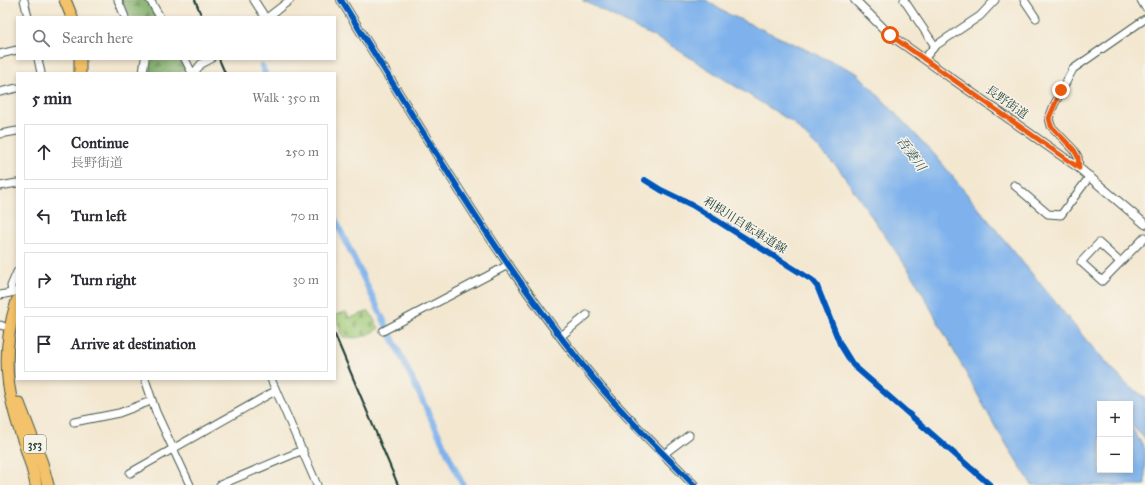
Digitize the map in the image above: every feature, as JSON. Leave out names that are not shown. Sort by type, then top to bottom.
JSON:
[{"type":"highway","points":[[65,0],[72,16]]},
{"type":"highway","points":[[71,0],[77,16]]},
{"type":"highway","points":[[80,60],[80,72]]},
{"type":"highway","points":[[85,60],[85,72]]},
{"type":"highway","name":"353","points":[[15,295],[7,352],[7,369],[36,485]]},
{"type":"highway","name":"353","points":[[16,331],[13,362],[16,404],[28,485]]},
{"type":"highway","name":"353","points":[[16,404],[40,471],[42,485]]},
{"type":"highway","name":"353","points":[[16,404],[42,463],[48,485]]},
{"type":"street","points":[[24,0],[28,16]]},
{"type":"street","points":[[118,0],[125,16]]},
{"type":"street","points":[[150,0],[159,16]]},
{"type":"street","points":[[254,0],[264,16]]},
{"type":"street","points":[[269,16],[290,0]]},
{"type":"street","points":[[341,0],[508,265],[560,337],[621,411],[694,485]]},
{"type":"street","name":"長野街道","points":[[855,0],[890,35],[1090,176],[1145,224]]},
{"type":"street","points":[[904,0],[935,46]]},
{"type":"street","points":[[924,59],[935,46],[980,16],[995,0]]},
{"type":"street","points":[[1024,0],[1036,18]]},
{"type":"street","points":[[1141,0],[1145,7]]},
{"type":"street","points":[[1079,168],[1078,157],[1074,150],[1051,126],[1049,118],[1054,105],[1073,69],[1145,19]]},
{"type":"street","points":[[0,54],[16,50]]},
{"type":"street","points":[[38,60],[41,72]]},
{"type":"street","points":[[143,72],[145,60]]},
{"type":"street","points":[[186,60],[192,72]]},
{"type":"street","points":[[194,72],[201,64],[208,60]]},
{"type":"street","points":[[0,92],[16,88]]},
{"type":"street","points":[[0,134],[16,131]]},
{"type":"street","points":[[1014,184],[1048,214],[1061,215],[1090,176]]},
{"type":"street","points":[[0,186],[16,183]]},
{"type":"street","points":[[1120,262],[1099,243],[1081,262],[1102,281],[1145,237]]},
{"type":"street","points":[[383,331],[508,265]]},
{"type":"street","points":[[0,295],[15,295],[11,286],[16,274]]},
{"type":"street","points":[[560,337],[587,315]]},
{"type":"street","points":[[144,380],[151,401],[190,485]]},
{"type":"street","points":[[271,380],[317,485]]},
{"type":"street","points":[[130,473],[276,391]]},
{"type":"street","points":[[74,422],[119,413],[151,401]]},
{"type":"street","points":[[664,454],[688,435]]},
{"type":"street","points":[[220,485],[303,450]]},
{"type":"green space","points":[[121,0],[147,0],[156,16],[130,16]]},
{"type":"green space","points":[[151,60],[182,60],[186,68],[182,72],[150,72]]},
{"type":"green space","points":[[369,311],[379,328],[362,337],[343,337],[336,315],[346,312],[350,318]]},
{"type":"water","name":"吾妻川","points":[[582,0],[706,0],[724,12],[857,73],[935,155],[1087,341],[1127,385],[1145,397],[1145,439],[1133,427],[1133,401],[1097,401],[1097,473],[1133,473],[1133,430],[1145,448],[1145,485],[1032,485],[996,428],[914,278],[839,169],[792,122],[670,45]]},
{"type":"waterway","points":[[262,66],[265,72]]},
{"type":"waterway","points":[[336,221],[463,485]]},
{"type":"railway","points":[[195,0],[202,16]]},
{"type":"railway","points":[[219,60],[225,72]]},
{"type":"railway","points":[[336,337],[398,485]]},
{"type":"cycle path","points":[[341,0],[487,234],[551,324],[611,399],[694,485]]},
{"type":"cycle path","name":"利根川自転車道線","points":[[645,180],[661,190],[692,205],[812,280],[817,286],[840,344],[853,365],[990,485]]},
{"type":"route","points":[[890,35],[1079,168],[1078,157],[1074,150],[1051,126],[1049,118],[1061,90]]}]
